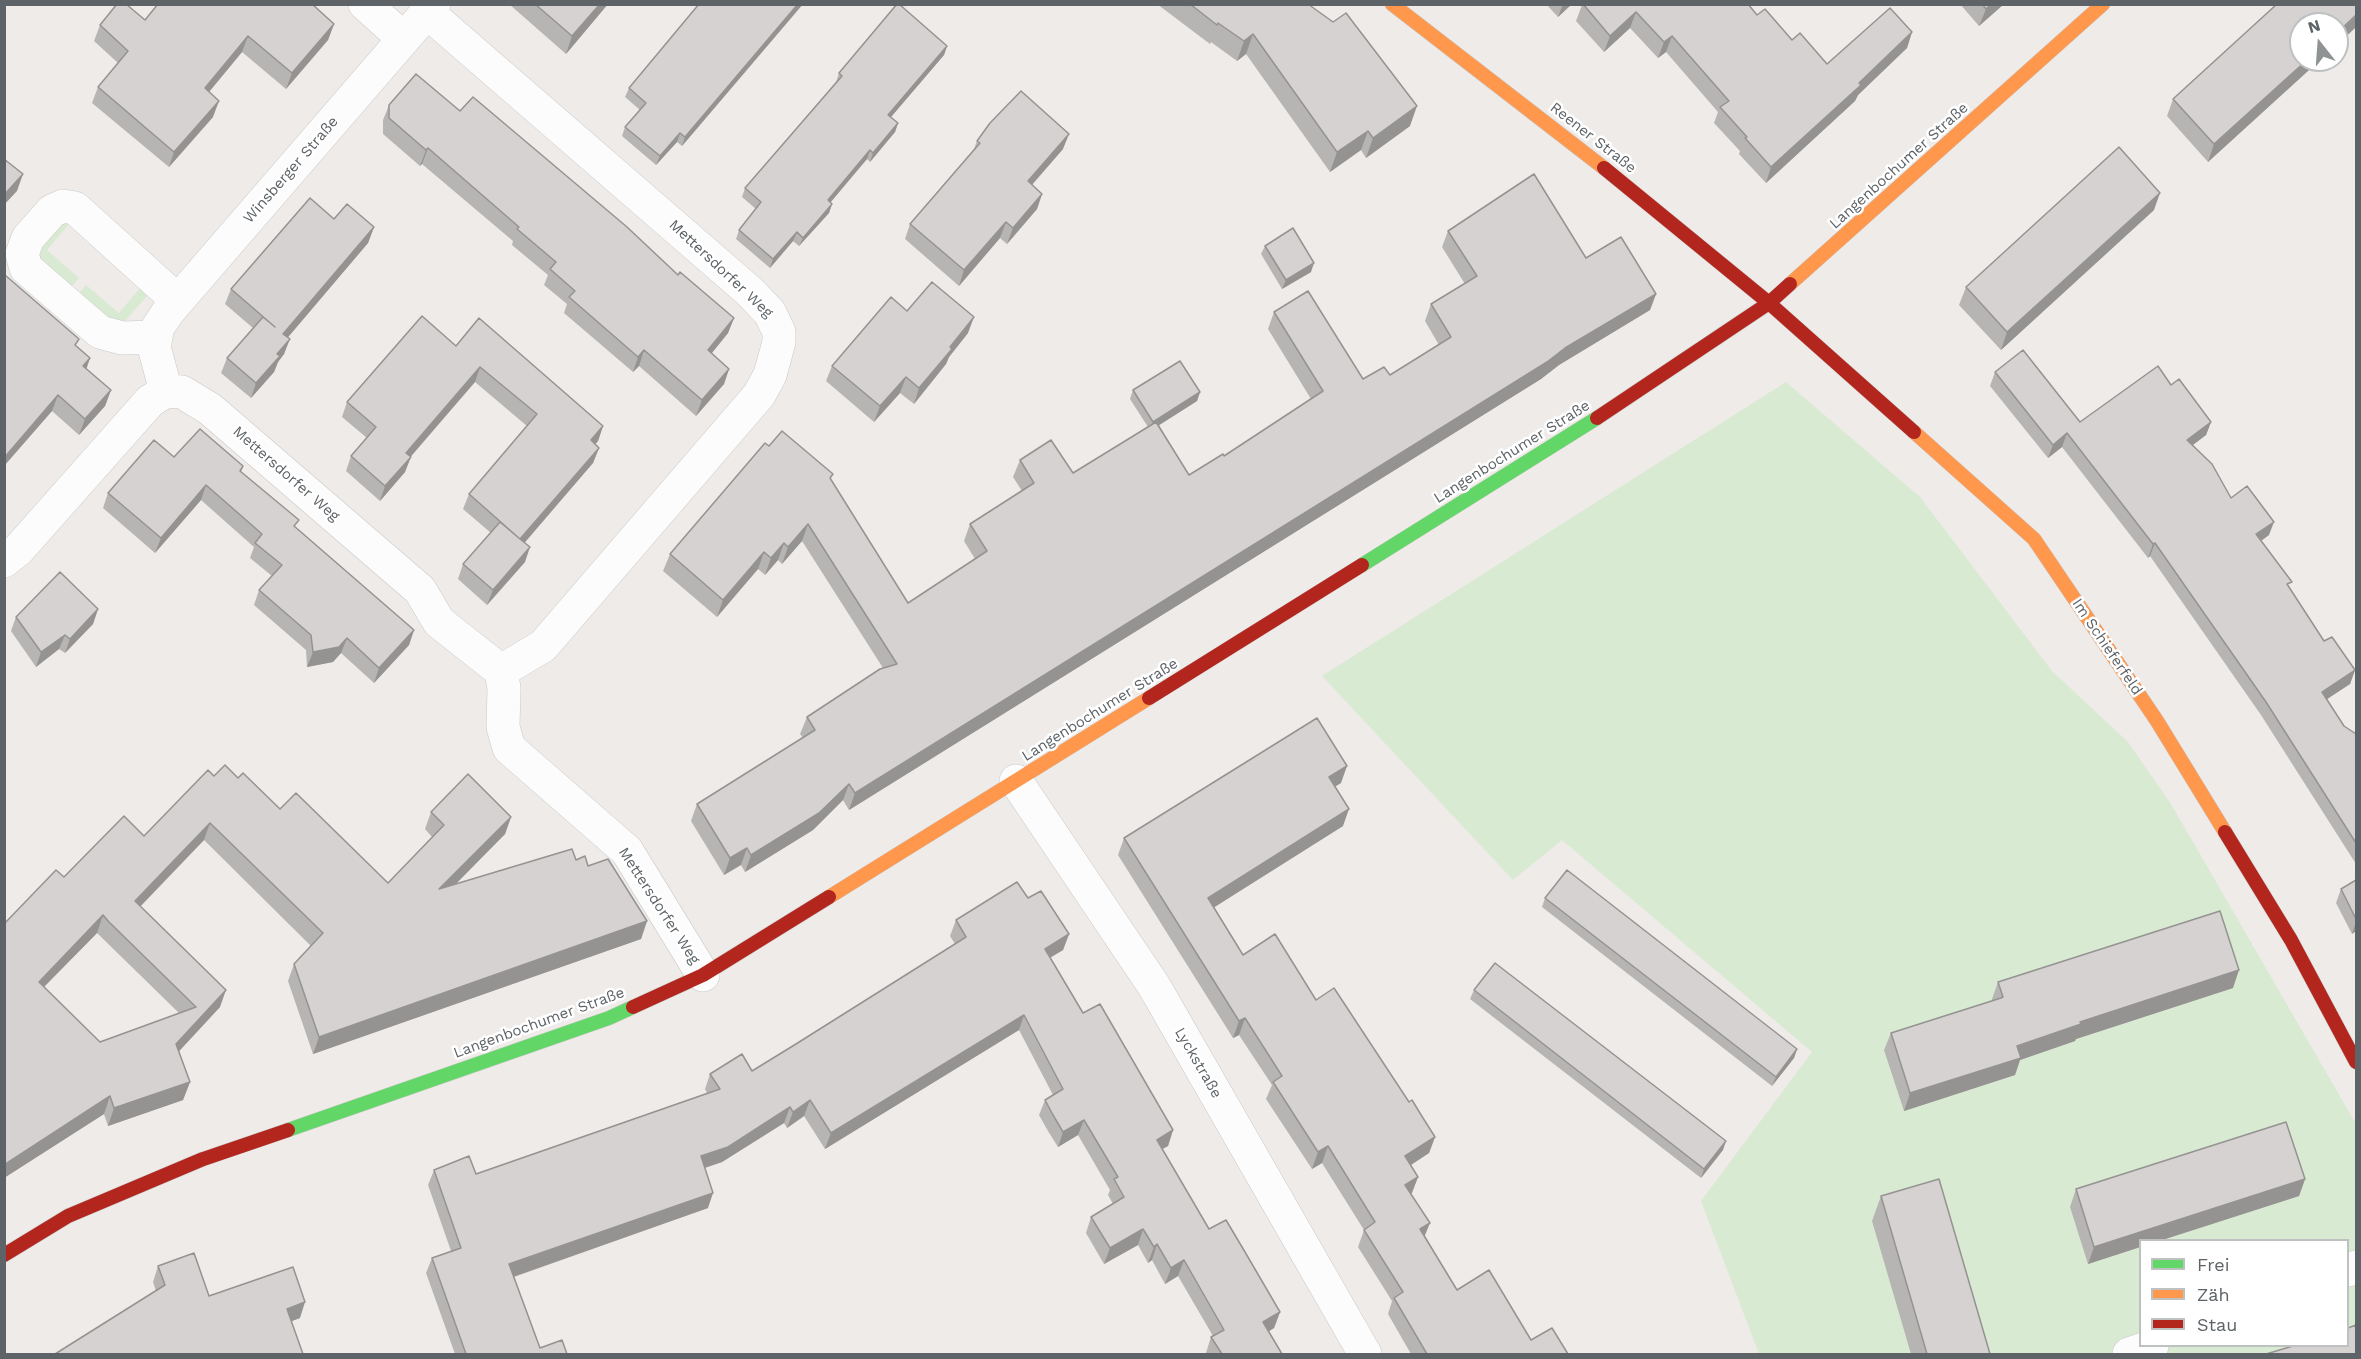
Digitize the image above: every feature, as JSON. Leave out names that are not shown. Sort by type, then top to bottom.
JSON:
[{"type":"street","points":[[365,4],[404,39]]},
{"type":"street","name":"Reener Straße","points":[[1392,4],[1429,30],[1626,186],[1769,303]]},
{"type":"street","name":"Langenbochumer Straße","points":[[4,1255],[68,1216],[203,1159],[609,1018],[703,975],[1554,446],[1769,303],[2103,4]]},
{"type":"street","name":"Winsberger Straße","points":[[155,337],[163,319],[177,300],[430,8]]},
{"type":"street","name":"Mettersdorfer Weg","points":[[430,8],[748,291],[770,313],[779,332],[779,342],[770,375],[759,395],[543,646],[534,654],[501,671]]},
{"type":"street","points":[[4,561],[18,550],[150,401],[166,391],[156,355],[155,337],[122,338],[100,332],[26,267],[22,254],[28,238],[52,211],[63,206],[75,208],[177,300]]},
{"type":"street","name":"Im Schieferfeld","points":[[1769,303],[2034,539],[2169,741],[2291,940],[2356,1062]]},
{"type":"street","name":"Mettersdorfer Weg","points":[[166,391],[182,392],[210,409],[420,590],[439,622],[501,671],[504,688],[502,727],[509,748],[627,851],[703,975]]},
{"type":"street","name":"Lyckstraße","points":[[1016,781],[1154,986],[1365,1354]]},
{"type":"street","points":[[2129,1354],[2149,1347]]},
{"type":"green space","points":[[60,218],[68,225],[47,250],[79,278],[68,290],[37,263],[36,246]]},
{"type":"green space","points":[[86,285],[119,313],[140,288],[148,295],[124,322],[107,324],[76,297]]},
{"type":"green space","points":[[1786,382],[1920,497],[2052,671],[2128,742],[2171,804],[2356,1124],[2356,1354],[1759,1354],[1701,1201],[1812,1052],[1562,840],[1513,880],[1322,676]]},
{"type":"building","points":[[117,4],[126,4],[145,20],[158,4],[312,4],[334,24],[292,73],[248,36],[205,88],[219,101],[174,152],[98,87],[128,51],[100,25]]},
{"type":"building","points":[[535,4],[600,4],[572,36]]},
{"type":"building","points":[[699,4],[798,4],[685,137],[680,133],[660,156],[625,127],[646,103],[629,88]]},
{"type":"building","points":[[897,4],[947,46],[888,115],[898,123],[873,153],[870,150],[828,200],[832,204],[803,238],[797,232],[773,259],[739,230],[761,202],[745,188],[842,76],[839,73]]},
{"type":"building","points":[[1190,4],[1308,4],[1333,22],[1346,13],[1417,106],[1373,138],[1368,131],[1337,152],[1253,34],[1244,41],[1218,23],[1217,25]]},
{"type":"building","points":[[1583,4],[1748,4],[1757,15],[1765,9],[1792,40],[1800,33],[1827,64],[1890,8],[1912,32],[1859,83],[1861,85],[1771,167],[1720,107],[1729,101],[1672,36],[1664,42],[1636,12],[1610,36]]},
{"type":"building","points":[[2277,4],[2356,4],[2356,15],[2349,22],[2349,12],[2289,12],[2289,72],[2294,72],[2214,144],[2173,99]]},
{"type":"building","points":[[416,74],[460,111],[473,97],[627,227],[678,275],[680,272],[734,318],[708,350],[729,369],[702,400],[644,350],[638,357],[569,297],[575,291],[550,269],[556,262],[428,148],[426,150],[389,118],[389,105]]},
{"type":"building","points":[[1021,91],[1069,134],[1028,181],[1042,194],[1013,228],[1006,222],[964,270],[910,224],[980,143],[977,141],[990,123]]},
{"type":"building","points":[[2119,147],[2160,193],[2007,332],[1966,287]]},
{"type":"building","points":[[4,159],[23,174],[4,195]]},
{"type":"building","points":[[1534,174],[1586,258],[1621,237],[1656,294],[1565,348],[1547,362],[855,793],[849,784],[819,813],[751,855],[747,848],[730,858],[697,804],[815,730],[807,717],[880,669],[897,664],[808,524],[788,547],[784,543],[771,558],[764,552],[723,600],[670,554],[765,443],[769,446],[782,431],[833,474],[830,478],[908,603],[987,551],[970,524],[1034,483],[1020,460],[1051,440],[1073,473],[1156,422],[1189,475],[1223,454],[1224,456],[1323,391],[1274,312],[1308,291],[1363,379],[1384,367],[1390,375],[1451,337],[1431,304],[1477,276],[1448,231]]},
{"type":"building","points":[[310,198],[334,219],[347,204],[374,227],[283,334],[290,339],[277,354],[280,356],[256,383],[227,358],[263,317],[275,327],[231,289]]},
{"type":"building","points":[[1293,228],[1314,263],[1286,280],[1265,246]]},
{"type":"building","points":[[5,275],[79,339],[75,345],[90,358],[83,366],[111,390],[85,419],[58,395],[4,458]]},
{"type":"building","points":[[932,282],[974,317],[950,347],[952,349],[919,388],[906,377],[880,406],[832,366],[891,297],[907,311]]},
{"type":"building","points":[[422,316],[456,346],[479,318],[603,426],[591,440],[599,448],[520,539],[469,494],[537,414],[480,367],[406,453],[411,457],[385,486],[351,456],[376,427],[347,402]]},
{"type":"building","points":[[2023,350],[2080,422],[2158,366],[2171,385],[2179,379],[2211,422],[2187,440],[2212,464],[2231,498],[2247,486],[2274,522],[2256,534],[2292,582],[2287,584],[2324,641],[2332,637],[2355,670],[2322,692],[2344,726],[2356,734],[2356,843],[2266,702],[2155,543],[2153,544],[2067,433],[2053,445],[1995,372]]},
{"type":"building","points":[[1180,361],[1200,392],[1153,422],[1133,390]]},
{"type":"building","points":[[200,429],[243,466],[240,471],[299,520],[294,526],[414,630],[379,668],[347,638],[339,647],[313,652],[311,635],[259,590],[282,565],[255,543],[262,534],[206,485],[161,538],[108,493],[154,440],[174,457]]},
{"type":"building","points":[[500,522],[530,547],[493,590],[463,564]]},
{"type":"building","points":[[60,572],[98,609],[70,639],[65,635],[41,652],[16,617]]},
{"type":"building","points":[[1317,718],[1347,766],[1329,777],[1349,809],[1208,898],[1243,955],[1275,934],[1316,1000],[1334,988],[1409,1102],[1412,1100],[1435,1137],[1405,1156],[1418,1177],[1405,1185],[1430,1223],[1420,1229],[1457,1290],[1489,1270],[1531,1340],[1552,1328],[1568,1354],[1427,1354],[1394,1298],[1403,1292],[1364,1230],[1375,1222],[1328,1146],[1318,1152],[1273,1082],[1282,1076],[1245,1018],[1239,1021],[1124,838]]},
{"type":"building","points":[[225,765],[238,778],[243,773],[280,809],[296,793],[388,883],[444,825],[431,812],[468,774],[511,817],[439,889],[572,849],[576,860],[585,856],[588,866],[608,859],[647,921],[319,1037],[294,964],[323,933],[210,823],[135,901],[226,990],[176,1044],[190,1082],[114,1108],[110,1096],[4,1165],[4,924],[56,870],[64,877],[124,816],[144,836],[208,770],[214,776]],"holes":[[[103,915],[196,1007],[100,1042],[39,982]]]},
{"type":"building","points":[[1567,870],[1797,1049],[1776,1077],[1545,898]]},
{"type":"building","points":[[2356,880],[2356,919],[2341,889]]},
{"type":"building","points":[[1017,882],[1028,898],[1041,891],[1069,934],[1045,949],[1083,1013],[1100,1004],[1173,1130],[1157,1140],[1209,1229],[1226,1220],[1280,1312],[1263,1322],[1282,1354],[1222,1354],[1211,1337],[1224,1330],[1184,1260],[1171,1268],[1157,1244],[1154,1247],[1143,1229],[1110,1248],[1091,1217],[1124,1197],[1114,1179],[1118,1177],[1084,1120],[1063,1132],[1053,1115],[1045,1100],[1063,1089],[1024,1015],[831,1133],[810,1100],[793,1112],[790,1107],[728,1147],[701,1156],[713,1193],[509,1264],[540,1348],[562,1340],[567,1354],[466,1354],[432,1258],[461,1248],[434,1170],[469,1156],[476,1174],[720,1089],[710,1074],[742,1054],[752,1071],[796,1044],[966,937],[956,920]]},
{"type":"building","points":[[2220,911],[2239,970],[2080,1022],[2081,1024],[2017,1046],[2021,1058],[1910,1093],[1891,1033],[2001,998],[2003,997],[1998,982]]},
{"type":"building","points":[[1495,963],[1726,1141],[1704,1169],[1474,990]]},
{"type":"building","points":[[2286,1122],[2305,1179],[2094,1247],[2076,1189]]},
{"type":"building","points":[[1939,1179],[1990,1354],[1927,1354],[1881,1196]]},
{"type":"building","points":[[194,1253],[209,1296],[293,1267],[305,1302],[287,1309],[303,1354],[55,1354],[165,1285],[158,1266]]},
{"type":"building","points":[[2356,1325],[2356,1354],[2266,1354],[2290,1347],[2349,1347],[2349,1328]]},
{"type":"traffic: fast","points":[[1362,565],[1597,418]]},
{"type":"traffic: fast","points":[[288,1130],[609,1018],[633,1007]]},
{"type":"traffic: slow","points":[[1392,4],[1604,168]]},
{"type":"traffic: slow","points":[[1790,284],[2103,4]]},
{"type":"traffic: slow","points":[[1914,432],[2034,539],[2157,721],[2225,832]]},
{"type":"traffic: slow","points":[[829,897],[1149,698]]},
{"type":"traffic: jam","points":[[1604,168],[1769,303],[1914,432]]},
{"type":"traffic: jam","points":[[1597,418],[1769,303],[1790,284]]},
{"type":"traffic: jam","points":[[1149,698],[1362,565]]},
{"type":"traffic: jam","points":[[2225,832],[2291,940],[2356,1062]]},
{"type":"traffic: jam","points":[[633,1007],[703,975],[829,897]]},
{"type":"traffic: jam","points":[[4,1255],[68,1216],[203,1159],[288,1130]]}]
